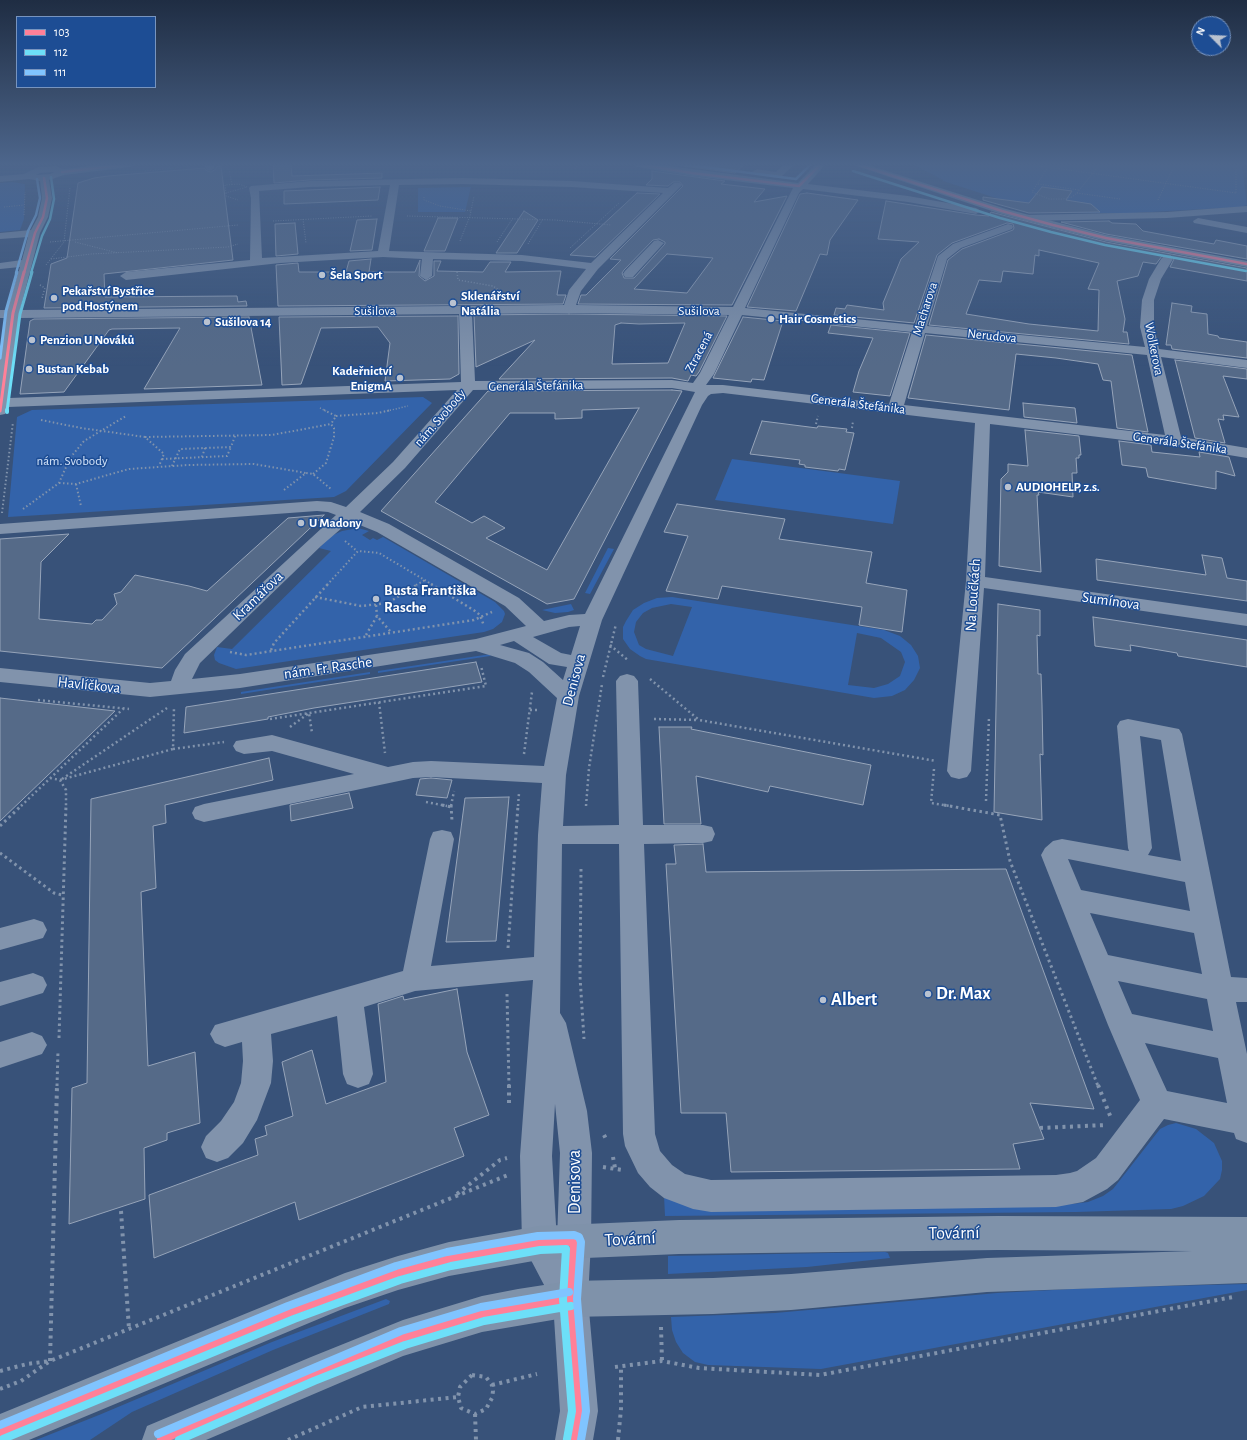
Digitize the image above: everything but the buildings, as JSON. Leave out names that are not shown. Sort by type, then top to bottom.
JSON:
[{"type":"main road","points":[[1078,231],[1106,238],[1247,264]]},
{"type":"main road","name":"Tovární","points":[[0,1433],[345,1291],[398,1273],[449,1259],[557,1242],[679,1237],[998,1233],[1247,1234]]},
{"type":"main road","points":[[161,1440],[312,1375],[403,1338],[482,1314],[570,1299],[713,1296],[791,1292],[987,1275],[1244,1281]]},
{"type":"street","points":[[256,231],[256,262]]},
{"type":"street","points":[[383,254],[387,231]]},
{"type":"street","points":[[569,309],[575,290],[594,267],[630,231]]},
{"type":"street","name":"Ztracená","points":[[702,388],[706,374],[777,231]]},
{"type":"street","name":"Macharova","points":[[895,409],[942,258],[957,246],[997,231]]},
{"type":"street","points":[[1,238],[35,232],[27,263],[6,314],[1,406]]},
{"type":"street","points":[[614,247],[632,249],[655,247],[629,274]]},
{"type":"street","points":[[126,276],[256,262],[383,254],[522,258],[557,261],[594,267]]},
{"type":"street","points":[[426,276],[428,255]]},
{"type":"street","name":"Wolkerova","points":[[1167,259],[1155,279],[1148,300],[1147,327],[1174,441]]},
{"type":"street","points":[[0,266],[27,263]]},
{"type":"street","name":"Sušilova","points":[[6,314],[569,309],[737,311]]},
{"type":"street","points":[[465,310],[468,387]]},
{"type":"street","name":"Nerudova","points":[[737,311],[1153,352],[1247,364]]},
{"type":"street","name":"Generála Štefánika","points":[[468,387],[672,384],[1174,441],[1247,453]]},
{"type":"street","name":"nám. Svobody","points":[[1,406],[468,387]]},
{"type":"street","name":"nám. Svobody","points":[[348,513],[366,498],[399,465],[468,387]]},
{"type":"street","name":"Denisova","points":[[570,1299],[536,1137],[547,1000],[550,835],[554,775],[568,696],[577,662],[592,620],[702,393],[702,388]]},
{"type":"street","name":"Na Loučkách","points":[[959,771],[975,581],[983,419]]},
{"type":"street","points":[[1,522],[317,506],[331,507],[383,528],[512,602],[541,629]]},
{"type":"street","name":"Kramářova","points":[[178,699],[185,670],[198,654],[315,542],[348,513]]},
{"type":"street","name":"Sumínova","points":[[975,581],[1247,620]]},
{"type":"street","name":"nám. Fr. Rasche","points":[[178,699],[323,669],[481,646],[574,620],[592,620]]},
{"type":"street","points":[[520,635],[524,640],[556,659],[577,662]]},
{"type":"street","name":"nám. Fr. Rasche","points":[[481,646],[522,658],[536,667],[568,696]]},
{"type":"street","points":[[635,674],[632,835],[639,1134],[641,1146],[649,1162],[661,1176],[676,1187],[693,1193],[711,1196],[1056,1191],[1070,1189],[1090,1182],[1107,1169],[1157,1103]]},
{"type":"street","name":"Havlíčkova","points":[[0,675],[136,690],[178,699]]},
{"type":"street","points":[[1148,857],[1128,726],[1171,734],[1196,874],[1207,925],[1233,990],[1231,1048],[1242,1085],[1246,1125],[1157,1103]]},
{"type":"street","points":[[236,744],[272,743],[388,775]]},
{"type":"street","points":[[204,813],[388,775],[431,770],[554,775]]},
{"type":"street","points":[[550,835],[703,834]]},
{"type":"street","points":[[414,979],[442,839]]},
{"type":"street","points":[[1157,1103],[1122,1025],[1054,856],[1062,848],[1148,857],[1196,874]]},
{"type":"street","points":[[1072,899],[1207,925]]},
{"type":"street","points":[[0,939],[34,930]]},
{"type":"street","points":[[1098,964],[1233,990]]},
{"type":"street","points":[[225,1034],[349,1000],[414,979],[547,967]]},
{"type":"street","points":[[0,994],[33,985]]},
{"type":"street","points":[[349,1000],[358,1074]]},
{"type":"street","name":"Denisova","points":[[547,1000],[572,1110],[576,1164],[557,1242]]},
{"type":"street","points":[[1122,1025],[1231,1048]]},
{"type":"street","points":[[217,1147],[232,1132],[246,1110],[256,1083],[258,1061],[256,1026]]},
{"type":"street","points":[[0,1055],[32,1045]]},
{"type":"street","points":[[570,1299],[579,1411],[574,1440]]},
{"type":"path","points":[[43,268],[64,242],[65,231]]},
{"type":"path","points":[[50,242],[64,242],[172,231]]},
{"type":"path","points":[[305,231],[307,248]]},
{"type":"path","points":[[494,247],[504,231]]},
{"type":"path","points":[[525,248],[536,231]]},
{"type":"path","points":[[565,252],[590,231]]},
{"type":"path","points":[[51,259],[91,254],[122,254],[228,247],[256,240]]},
{"type":"path","points":[[72,241],[122,254]]},
{"type":"path","points":[[41,280],[40,286],[44,288],[42,299]]},
{"type":"path","points":[[315,404],[325,412],[336,416],[378,413],[411,405]]},
{"type":"path","points":[[20,510],[59,483],[70,458],[81,444],[101,430],[131,413]]},
{"type":"path","points":[[36,418],[81,428],[145,437],[280,434],[331,424],[336,416]]},
{"type":"path","points":[[1,522],[14,417]]},
{"type":"path","points":[[313,474],[325,465],[330,456],[334,432],[334,427],[331,424]]},
{"type":"path","points":[[162,459],[226,456],[235,436]]},
{"type":"path","points":[[145,437],[164,454],[159,466]]},
{"type":"path","points":[[172,466],[180,449],[230,447]]},
{"type":"path","points":[[202,458],[204,448]]},
{"type":"path","points":[[59,483],[76,484],[84,480],[117,471],[159,466],[248,463],[313,474],[335,492]]},
{"type":"path","points":[[283,491],[306,473]]},
{"type":"path","points":[[76,484],[81,509]]},
{"type":"path","points":[[270,719],[486,686],[481,646],[481,618],[475,610],[378,552],[358,551],[314,597],[272,645],[271,650]]},
{"type":"path","points":[[314,597],[361,606],[376,605],[392,602],[425,580]]},
{"type":"path","points":[[376,605],[377,616],[390,632]]},
{"type":"path","points":[[228,652],[244,655],[481,618],[496,610]]},
{"type":"path","points":[[366,635],[377,616]]},
{"type":"path","points":[[586,806],[596,712],[616,622]]},
{"type":"path","points":[[610,645],[635,674],[699,720]]},
{"type":"path","points":[[524,755],[532,687]]},
{"type":"path","points":[[30,699],[122,710],[137,709]]},
{"type":"path","points":[[60,780],[163,712],[167,706],[178,699]]},
{"type":"path","points":[[173,749],[178,699]]},
{"type":"path","points":[[379,702],[388,775]]},
{"type":"path","points":[[158,707],[167,706]]},
{"type":"path","points":[[0,826],[122,710]]},
{"type":"path","points":[[530,710],[537,710]]},
{"type":"path","points":[[590,712],[596,712]]},
{"type":"path","points":[[986,801],[989,713]]},
{"type":"path","points":[[654,719],[699,720],[934,760]]},
{"type":"path","points":[[50,778],[60,780],[173,749],[236,744]]},
{"type":"path","points":[[935,753],[931,803],[1000,815],[1010,861],[1113,1125],[1040,1128]]},
{"type":"path","points":[[50,1361],[66,790],[60,780]]},
{"type":"path","points":[[442,839],[450,832],[453,812],[451,807],[455,785]]},
{"type":"path","points":[[507,950],[520,789]]},
{"type":"path","points":[[426,802],[451,807]]},
{"type":"path","points":[[0,854],[54,893],[62,895]]},
{"type":"path","points":[[581,869],[580,977],[585,1046]]},
{"type":"path","points":[[507,990],[510,1083],[509,1113]]},
{"type":"path","points":[[600,1128],[607,1141]]},
{"type":"path","points":[[613,1157],[615,1168]]},
{"type":"path","points":[[453,1197],[500,1160],[513,1158]]},
{"type":"path","points":[[0,1389],[21,1381],[50,1361],[507,1175],[514,1175]]},
{"type":"path","points":[[121,1211],[129,1329]]},
{"type":"path","points":[[615,1366],[662,1361],[699,1368],[820,1375],[1244,1281]]},
{"type":"path","points":[[660,1319],[662,1361]]},
{"type":"path","points":[[0,1371],[27,1364],[50,1361]]},
{"type":"path","points":[[618,1440],[621,1409],[621,1366]]},
{"type":"path","points":[[492,1385],[537,1374]]},
{"type":"path","points":[[477,1375],[486,1377],[492,1385],[492,1398],[490,1403],[486,1409],[475,1414],[461,1408],[458,1397],[460,1387],[472,1376],[477,1375]]},
{"type":"path","points":[[288,1440],[362,1407],[458,1397]]},
{"type":"path","points":[[475,1414],[476,1440]]},
{"type":"green space","name":"nám. Svobody","points":[[423,397],[432,403],[346,491],[334,497],[8,517],[17,417],[32,410]]},
{"type":"green space","points":[[732,459],[900,481],[893,524],[715,500]]},
{"type":"green space","points":[[358,528],[369,531],[362,535],[370,540],[373,538],[377,540],[383,537],[495,602],[504,611],[505,614],[502,622],[493,629],[484,632],[236,669],[215,660],[214,655],[217,647],[232,649],[331,551],[319,548],[331,536],[342,531]]},
{"type":"green space","points":[[608,548],[614,549],[590,594],[585,593]]},
{"type":"green space","points":[[672,597],[884,630],[900,636],[911,645],[918,656],[920,668],[914,680],[905,690],[892,696],[874,698],[646,659],[630,649],[623,639],[623,627],[633,610],[644,603],[657,598]],"holes":[[[671,604],[692,607],[673,656],[646,649],[639,645],[634,632],[636,622],[643,613],[652,608]],[[857,633],[881,638],[901,652],[905,662],[900,676],[888,684],[874,688],[848,685]]]},
{"type":"green space","points":[[571,604],[574,610],[568,612],[555,613],[542,610]]},
{"type":"green space","points":[[491,654],[490,656],[378,673],[378,671]]},
{"type":"green space","points":[[370,672],[370,674],[241,694],[241,692]]},
{"type":"green space","points":[[1176,1123],[1196,1129],[1214,1143],[1222,1161],[1222,1170],[1220,1179],[1204,1196],[1183,1206],[1171,1209],[1076,1212],[665,1216],[664,1196],[972,1207],[1072,1204],[1088,1202],[1103,1196],[1113,1189],[1160,1129]]},
{"type":"green space","points":[[888,1253],[890,1258],[807,1267],[668,1274],[668,1256]]},
{"type":"green space","points":[[1247,1284],[1247,1290],[821,1369],[708,1365],[695,1362],[683,1353],[676,1342],[672,1330],[671,1317],[775,1313],[997,1293],[1091,1288]]},
{"type":"green space","points":[[386,1299],[390,1301],[389,1304],[273,1350],[132,1412],[90,1440],[36,1440],[272,1342]]},
{"type":"transit line","name":"111","points":[[0,358],[6,311],[28,231]]},
{"type":"transit line","name":"103","points":[[0,411],[13,313],[36,231]]},
{"type":"transit line","name":"112","points":[[7,412],[20,314],[44,231]]},
{"type":"transit line","name":"112","points":[[1048,231],[1105,245],[1246,271]]},
{"type":"transit line","name":"103","points":[[1078,231],[1106,238],[1247,264]]},
{"type":"transit line","name":"111","points":[[0,1425],[288,1306],[396,1266],[447,1252],[492,1244],[538,1236],[574,1235],[579,1237],[581,1242],[577,1299],[586,1411],[581,1440]]},
{"type":"transit line","name":"103","points":[[0,1433],[291,1312],[398,1273],[449,1259],[493,1251],[539,1243],[574,1242],[570,1299],[579,1411],[574,1440]]},
{"type":"transit line","name":"112","points":[[3,1439],[294,1319],[400,1280],[451,1266],[540,1250],[566,1249],[563,1299],[572,1411],[567,1439]]},
{"type":"transit line","name":"111","points":[[158,1434],[308,1369],[401,1331],[481,1307],[569,1292]]},
{"type":"transit line","name":"103","points":[[161,1440],[311,1375],[403,1338],[482,1314],[570,1299]]},
{"type":"transit line","name":"112","points":[[179,1440],[314,1381],[405,1345],[484,1321],[571,1306]]},
{"type":"place","name":"Šela Sport","points":[[322,275]]},
{"type":"place","name":"Pekařství Bystřice pod Hostýnem","points":[[54,298]]},
{"type":"place","name":"Sklenářství Natália","points":[[453,303]]},
{"type":"place","name":"Hair Cosmetics","points":[[771,319]]},
{"type":"place","name":"Sušilova 14","points":[[207,322]]},
{"type":"place","name":"Penzion U Nováků","points":[[32,340]]},
{"type":"place","name":"Bustan Kebab","points":[[29,369]]},
{"type":"place","name":"Kadeřnictví EnigmA","points":[[400,378]]},
{"type":"place","name":"AUDIOHELP, z.s.","points":[[1008,487]]},
{"type":"place","name":"U Madony","points":[[301,523]]},
{"type":"place","name":"Busta Františka Rasche","points":[[376,599]]},
{"type":"place","name":"Dr. Max","points":[[928,994]]},
{"type":"place","name":"Albert","points":[[823,1000]]}]
